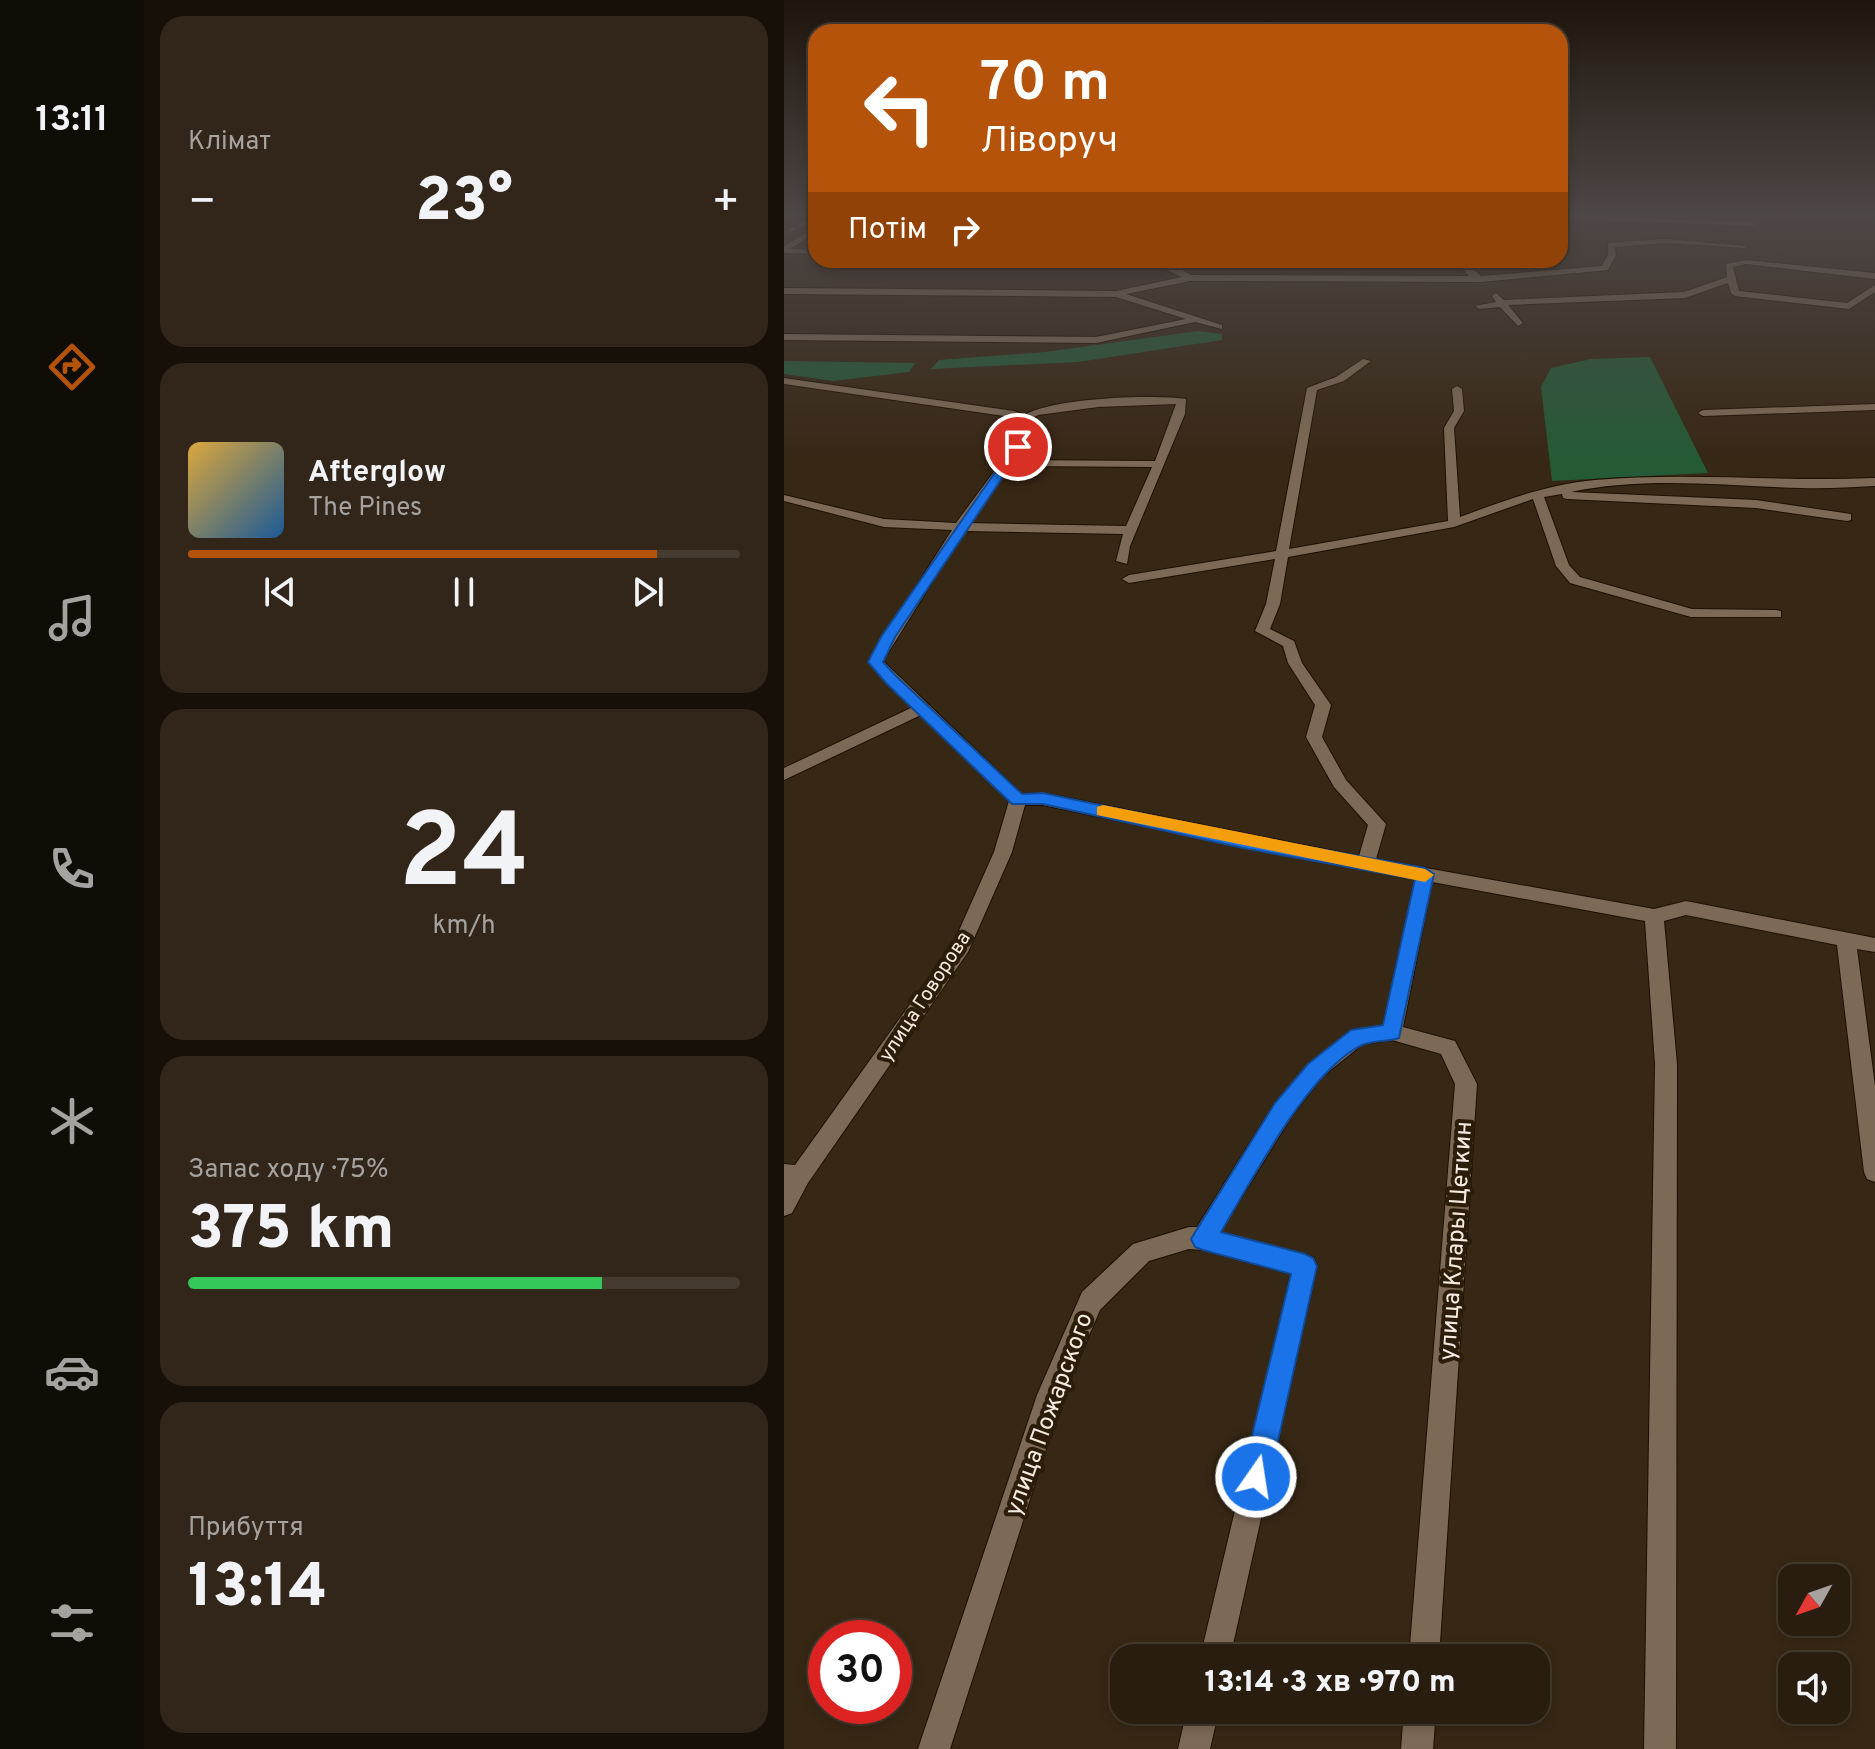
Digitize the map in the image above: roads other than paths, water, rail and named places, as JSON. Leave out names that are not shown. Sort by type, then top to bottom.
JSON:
[{"type":"street","points":[[1118,295],[1191,321],[1219,327]]},
{"type":"street","points":[[1494,295],[1518,323]]},
{"type":"street","points":[[1479,306],[1686,295]]},
{"type":"street","points":[[1749,295],[1862,308]]},
{"type":"street","points":[[1849,306],[1865,295]]},
{"type":"street","points":[[784,337],[1096,340],[1191,321]]},
{"type":"street","points":[[1366,361],[1340,379],[1312,388],[1273,604],[1262,631],[1289,644],[1295,663],[1323,705],[1314,737],[1340,783],[1377,824],[1366,864]]},
{"type":"street","points":[[784,381],[1014,414],[1024,419],[1029,431],[961,526],[875,662],[1018,800],[1043,799],[1366,864],[1654,916],[1686,908],[1875,945]]},
{"type":"street","points":[[1454,523],[1449,428],[1459,411],[1457,389]]},
{"type":"street","points":[[1024,419],[1039,410],[1182,401],[1180,414],[1130,530],[1122,561]]},
{"type":"street","points":[[1703,413],[1875,407]]},
{"type":"street","points":[[1006,463],[1156,464]]},
{"type":"street","points":[[1129,579],[1454,523],[1539,494],[1592,484],[1700,479],[1803,485],[1875,482]]},
{"type":"street","points":[[1539,494],[1756,504],[1847,517]]},
{"type":"street","points":[[1539,494],[1563,566],[1575,580],[1691,613],[1776,614]]},
{"type":"street","points":[[787,498],[884,523],[1130,530]]},
{"type":"street","points":[[784,775],[924,708]]},
{"type":"street","name":"улица Говорова","points":[[784,1205],[792,1175],[961,947],[1003,852],[1018,800]]},
{"type":"street","points":[[1218,1644],[1305,1266],[1203,1239],[1283,1110],[1316,1070],[1358,1036],[1392,1032],[1425,874]]},
{"type":"street","points":[[1654,916],[1666,1064],[1660,1749]]},
{"type":"street","points":[[1846,940],[1875,1172]]},
{"type":"street","name":"улица Клары Цеткин","points":[[1392,1032],[1448,1047],[1466,1084],[1425,1644]]},
{"type":"street","name":"улица Пожарского","points":[[934,1749],[1050,1395],[1091,1301],[1142,1252],[1189,1238],[1203,1239]]},
{"type":"street","points":[[1194,1749],[1200,1724]]},
{"type":"street","points":[[1417,1749],[1419,1724]]}]
